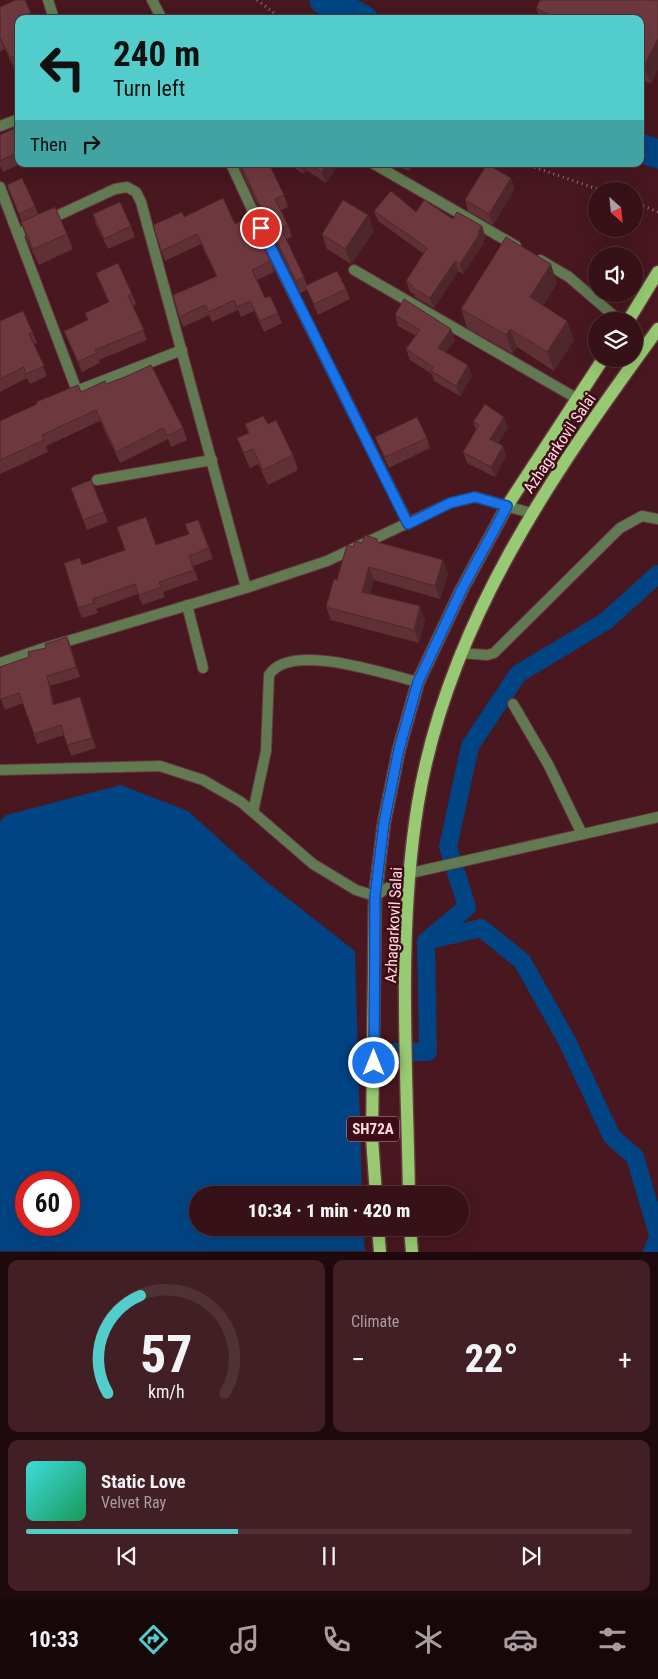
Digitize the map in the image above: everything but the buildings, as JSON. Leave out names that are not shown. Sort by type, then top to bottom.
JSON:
[{"type":"main road","points":[[634,312],[658,272]]},
{"type":"main road","name":"Azhagarkovil Salai","points":[[409,1186],[406,930],[418,804],[431,739],[460,653],[502,564],[531,513],[658,329]]},
{"type":"main road","name":"Azhagarkovil Salai","points":[[375,1186],[372,1138],[375,896],[384,823],[399,749],[418,682],[462,589],[507,506],[597,367]]},
{"type":"main road","points":[[379,1236],[380,1252]]},
{"type":"main road","points":[[411,1236],[412,1252]]},
{"type":"street","points":[[48,0],[53,15]]},
{"type":"street","points":[[152,0],[160,15]]},
{"type":"street","points":[[0,126],[15,120]]},
{"type":"street","points":[[233,167],[268,244],[408,524]]},
{"type":"street","points":[[379,167],[569,276],[610,312]]},
{"type":"street","points":[[0,187],[77,391]]},
{"type":"street","points":[[18,234],[116,189],[127,187],[136,192],[141,202],[246,588]]},
{"type":"street","points":[[354,270],[576,398]]},
{"type":"street","points":[[60,397],[182,350]]},
{"type":"street","points":[[97,480],[212,460]]},
{"type":"street","points":[[0,663],[327,562],[450,503],[475,497],[531,513]]},
{"type":"street","points":[[460,653],[487,655],[494,653],[620,528],[642,516],[658,519]]},
{"type":"street","points":[[187,605],[203,668]]},
{"type":"street","points":[[253,812],[266,751],[268,675],[274,667],[285,662],[341,662],[418,682]]},
{"type":"street","points":[[513,704],[552,772],[582,834]]},
{"type":"street","points":[[0,770],[160,766],[204,780],[241,802],[313,864],[356,890],[375,896],[411,873],[658,817]]},
{"type":"path","points":[[257,0],[277,15]]},
{"type":"path","points":[[534,167],[588,186]]},
{"type":"path","points":[[643,206],[658,212]]},
{"type":"water","points":[[121,785],[188,811],[263,879],[355,951],[362,1186],[189,1186],[189,1236],[364,1236],[365,1251],[0,1251],[0,821],[6,815]]},
{"type":"waterway","points":[[324,0],[355,15]]},
{"type":"waterway","points":[[644,149],[658,154]]},
{"type":"waterway","points":[[430,938],[467,907],[448,847],[470,746],[518,674],[606,621],[658,574]]},
{"type":"waterway","points":[[338,1041],[358,1052],[428,1052],[426,941],[481,928],[522,961],[567,1041],[612,1137],[635,1157],[658,1235]]},
{"type":"waterway","points":[[652,1252],[658,1237]]},
{"type":"route","points":[[261,228],[408,524],[450,503],[475,497],[507,506],[462,589],[418,682],[399,749],[384,823],[375,896],[374,1063]]}]
